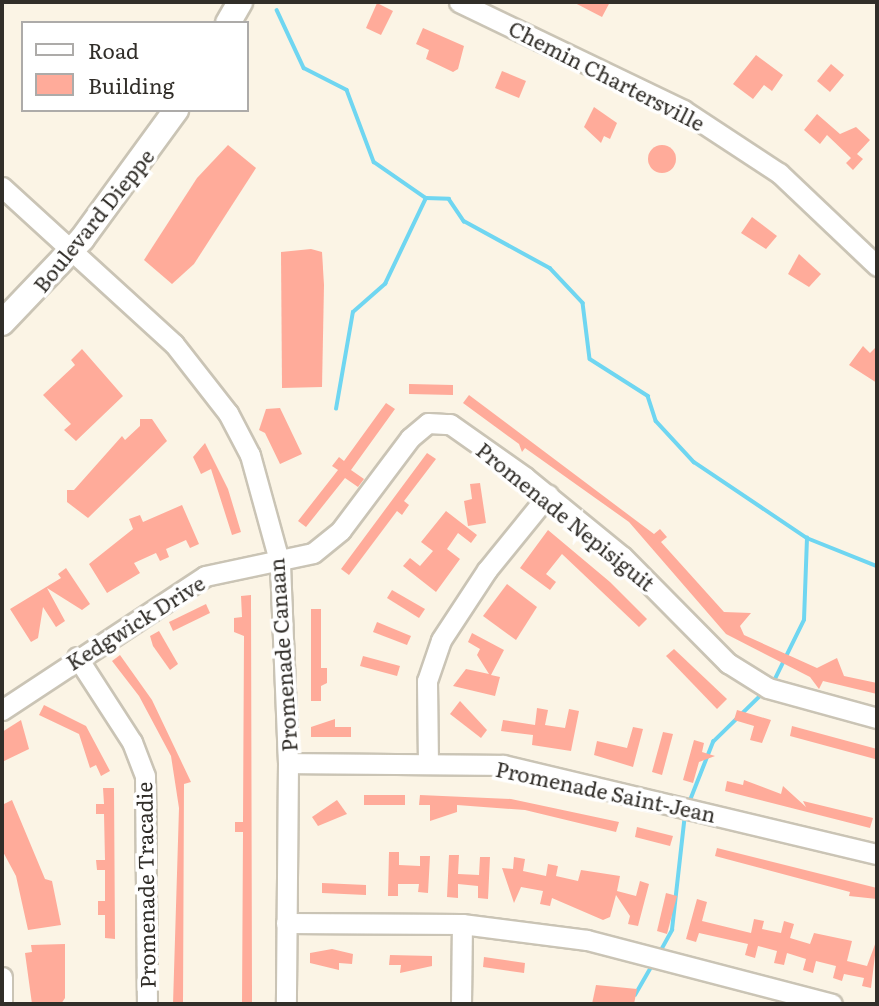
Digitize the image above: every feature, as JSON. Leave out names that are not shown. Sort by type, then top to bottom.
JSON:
[{"type":"main road","points":[[229,21],[240,2]]},
{"type":"main road","name":"Boulevard Dieppe","points":[[2,323],[72,252],[145,161],[175,112]]},
{"type":"street","name":"Chemin Chartersville","points":[[458,2],[683,110],[779,173],[877,266]]},
{"type":"street","name":"Promenade Canaan","points":[[2,187],[174,344],[228,412],[250,455],[280,564],[288,763],[286,1004]]},
{"type":"street","name":"Promenade Nepisiguit","points":[[280,564],[313,553],[341,530],[410,438],[428,423],[450,424],[548,495],[622,556],[728,663],[768,688],[877,718]]},
{"type":"street","points":[[428,764],[427,681],[442,640],[486,570],[548,495]]},
{"type":"street","name":"Kedgwick Drive","points":[[2,710],[78,657],[205,576],[280,564]]},
{"type":"street","name":"Promenade Tracadie","points":[[78,657],[132,742],[145,776],[147,1004]]},
{"type":"street","name":"Promenade Saint-Jean","points":[[288,763],[503,765],[877,854]]},
{"type":"street","points":[[286,923],[461,924],[587,940],[810,1002],[832,1004]]},
{"type":"street","points":[[461,924],[461,1004]]},
{"type":"street","points":[[2,977],[2,1004]]},
{"type":"building","points":[[573,2],[610,2],[602,17]]},
{"type":"building","points":[[377,3],[393,11],[381,35],[366,28]]},
{"type":"building","points":[[423,28],[464,46],[458,69],[453,72],[426,59],[429,50],[416,44]]},
{"type":"building","points":[[756,55],[783,75],[772,91],[764,85],[753,99],[733,84]]},
{"type":"building","points":[[831,64],[844,75],[830,92],[817,81]]},
{"type":"building","points":[[502,71],[526,81],[519,98],[495,88]]},
{"type":"building","points":[[594,107],[617,123],[610,139],[604,136],[601,143],[584,127]]},
{"type":"building","points":[[817,114],[840,134],[856,127],[870,140],[857,154],[863,159],[853,170],[846,163],[851,158],[827,135],[820,144],[804,130]]},
{"type":"building","points":[[228,145],[256,168],[194,264],[172,284],[144,260],[197,178]]},
{"type":"building","points":[[662,145],[672,149],[676,159],[672,169],[662,173],[652,169],[648,159],[652,149]]},
{"type":"building","points":[[752,217],[777,236],[766,249],[741,233]]},
{"type":"building","points":[[311,249],[322,252],[322,387],[282,388],[281,252]]},
{"type":"building","points":[[799,254],[821,274],[809,287],[788,274]]},
{"type":"building","points":[[863,346],[870,353],[877,346],[877,383],[849,365]]},
{"type":"building","points":[[82,349],[123,396],[76,441],[64,430],[71,424],[43,395],[75,365],[71,360]]},
{"type":"building","points":[[409,384],[453,385],[453,395],[409,394]]},
{"type":"building","points":[[469,395],[654,534],[660,529],[667,537],[661,542],[724,612],[751,613],[740,626],[744,635],[817,668],[837,658],[844,676],[877,683],[877,694],[823,681],[819,689],[810,677],[726,634],[629,522],[525,448],[522,452],[519,444],[463,403]]},
{"type":"building","points":[[386,403],[395,409],[351,470],[364,479],[358,487],[345,478],[306,527],[298,521],[338,470],[332,466],[339,457],[344,461]]},
{"type":"building","points":[[280,408],[302,454],[280,464],[265,433],[259,430],[266,409]]},
{"type":"building","points":[[140,419],[152,419],[167,441],[88,518],[67,502],[67,490],[74,490],[122,436],[125,440],[140,426]]},
{"type":"building","points":[[205,443],[228,489],[241,532],[232,535],[211,469],[201,474],[193,457]]},
{"type":"building","points":[[427,453],[436,459],[404,501],[409,505],[402,515],[397,511],[349,575],[341,569]]},
{"type":"building","points":[[480,483],[486,523],[468,526],[464,501],[472,499],[470,484]]},
{"type":"building","points":[[182,505],[199,544],[190,548],[186,540],[166,549],[169,557],[160,561],[156,553],[134,563],[140,573],[107,593],[89,564],[133,529],[129,519],[140,515],[143,522]]},
{"type":"building","points":[[446,511],[477,535],[471,543],[458,533],[447,549],[460,559],[436,592],[403,566],[410,558],[420,566],[433,551],[421,542]]},
{"type":"building","points":[[548,530],[610,582],[647,619],[639,627],[562,554],[546,574],[556,582],[550,590],[520,568]]},
{"type":"building","points":[[66,568],[90,604],[82,610],[47,588],[65,621],[56,627],[43,607],[38,638],[31,642],[10,609],[61,578],[58,574]]},
{"type":"building","points":[[507,584],[537,607],[516,640],[483,616]]},
{"type":"building","points":[[392,590],[425,609],[419,618],[387,598]]},
{"type":"building","points":[[251,595],[252,1004],[242,1004],[243,832],[235,832],[235,822],[243,822],[244,636],[234,632],[234,618],[242,617],[241,596]]},
{"type":"building","points":[[206,604],[210,613],[173,631],[169,622]]},
{"type":"building","points":[[311,609],[321,609],[321,668],[327,668],[327,683],[321,686],[321,701],[311,701]]},
{"type":"building","points":[[377,622],[411,636],[407,645],[373,632]]},
{"type":"building","points":[[159,631],[178,664],[170,670],[153,646],[150,636]]},
{"type":"building","points":[[472,633],[504,650],[491,675],[500,677],[495,696],[453,686],[466,669],[489,674],[477,655],[480,649],[468,642]]},
{"type":"building","points":[[674,649],[727,699],[717,709],[666,656]]},
{"type":"building","points":[[120,655],[152,700],[191,782],[184,784],[183,1004],[173,1004],[179,808],[171,756],[139,696],[112,661]]},
{"type":"building","points":[[363,656],[400,666],[397,676],[360,666]]},
{"type":"building","points":[[460,701],[487,730],[481,738],[450,714]]},
{"type":"building","points":[[44,705],[86,726],[110,771],[101,776],[96,765],[90,768],[79,734],[39,715]]},
{"type":"building","points":[[537,708],[548,710],[545,725],[565,728],[569,709],[579,711],[571,751],[532,745],[533,735],[501,731],[503,720],[535,725]]},
{"type":"building","points":[[737,710],[771,720],[762,743],[750,740],[754,726],[734,720]]},
{"type":"building","points":[[335,719],[335,727],[351,727],[351,737],[311,737],[311,727]]},
{"type":"building","points":[[21,720],[29,749],[2,762],[2,732]]},
{"type":"building","points":[[792,726],[877,749],[875,759],[790,736]]},
{"type":"building","points":[[633,727],[643,729],[633,767],[594,755],[597,741],[627,748]]},
{"type":"building","points":[[663,732],[673,734],[662,775],[652,772]]},
{"type":"building","points":[[694,740],[704,743],[702,752],[715,756],[699,762],[693,783],[683,780]]},
{"type":"building","points":[[744,780],[781,794],[783,786],[806,807],[803,801],[873,818],[870,828],[725,791],[727,781],[743,785]]},
{"type":"building","points":[[103,788],[114,788],[115,939],[105,938],[105,915],[98,915],[98,901],[105,901],[105,870],[97,870],[96,860],[105,860],[104,814],[96,814],[96,804],[104,804]]},
{"type":"building","points":[[364,795],[405,795],[405,805],[364,805]]},
{"type":"building","points":[[420,795],[511,799],[619,822],[616,832],[525,810],[457,805],[457,812],[430,821],[430,805],[419,805]]},
{"type":"building","points":[[12,800],[45,879],[52,881],[61,925],[28,930],[16,876],[2,850],[2,805]]},
{"type":"building","points":[[337,800],[347,814],[318,826],[312,817]]},
{"type":"building","points":[[637,827],[673,836],[670,846],[635,837]]},
{"type":"building","points":[[717,848],[877,888],[877,899],[849,896],[850,892],[715,856]]},
{"type":"building","points":[[389,852],[399,852],[399,865],[420,866],[420,856],[430,856],[428,893],[418,892],[419,884],[398,884],[398,896],[388,896]]},
{"type":"building","points":[[449,855],[459,855],[458,874],[479,875],[480,857],[490,857],[488,899],[478,898],[478,886],[458,884],[458,898],[447,897]]},
{"type":"building","points":[[514,857],[525,859],[523,871],[546,876],[548,864],[558,866],[556,876],[578,881],[581,870],[620,876],[617,891],[636,896],[640,881],[649,884],[638,926],[628,924],[630,916],[616,895],[610,917],[603,920],[552,898],[550,906],[540,904],[543,891],[521,887],[514,903],[502,868],[513,869]]},
{"type":"building","points":[[322,883],[366,885],[366,895],[322,893]]},
{"type":"building","points":[[666,893],[677,896],[667,934],[657,931]]},
{"type":"building","points":[[697,899],[707,902],[702,921],[751,933],[754,919],[764,921],[762,929],[781,933],[784,921],[794,924],[790,938],[810,944],[814,933],[852,941],[847,961],[867,966],[877,939],[871,988],[862,986],[864,978],[844,974],[842,981],[833,978],[836,966],[816,961],[813,973],[803,970],[806,959],[787,953],[784,965],[774,963],[777,951],[758,946],[755,958],[745,955],[748,944],[699,933],[696,942],[686,939]]},
{"type":"building","points":[[65,944],[65,998],[61,1004],[32,1004],[25,953],[32,952],[31,945]]},
{"type":"building","points":[[332,949],[353,954],[352,964],[339,963],[339,970],[310,963],[310,953]]},
{"type":"building","points":[[390,955],[432,956],[432,966],[400,973],[401,965],[389,965]]},
{"type":"building","points":[[484,957],[525,963],[524,973],[483,967]]},
{"type":"building","points":[[596,985],[637,989],[634,1004],[592,1004]]},
{"type":"waterway","points":[[277,10],[304,68],[347,90],[374,162],[426,198]]},
{"type":"waterway","points":[[426,198],[449,199],[464,221],[550,268],[583,303],[590,359],[648,396],[656,421],[694,462],[807,538],[877,566]]},
{"type":"waterway","points":[[336,409],[353,312],[385,284],[426,198]]},
{"type":"waterway","points":[[773,683],[804,620],[807,538]]},
{"type":"waterway","points":[[689,803],[713,742],[763,693]]},
{"type":"waterway","points":[[660,952],[672,930],[685,814]]},
{"type":"waterway","points":[[635,995],[652,965]]}]
